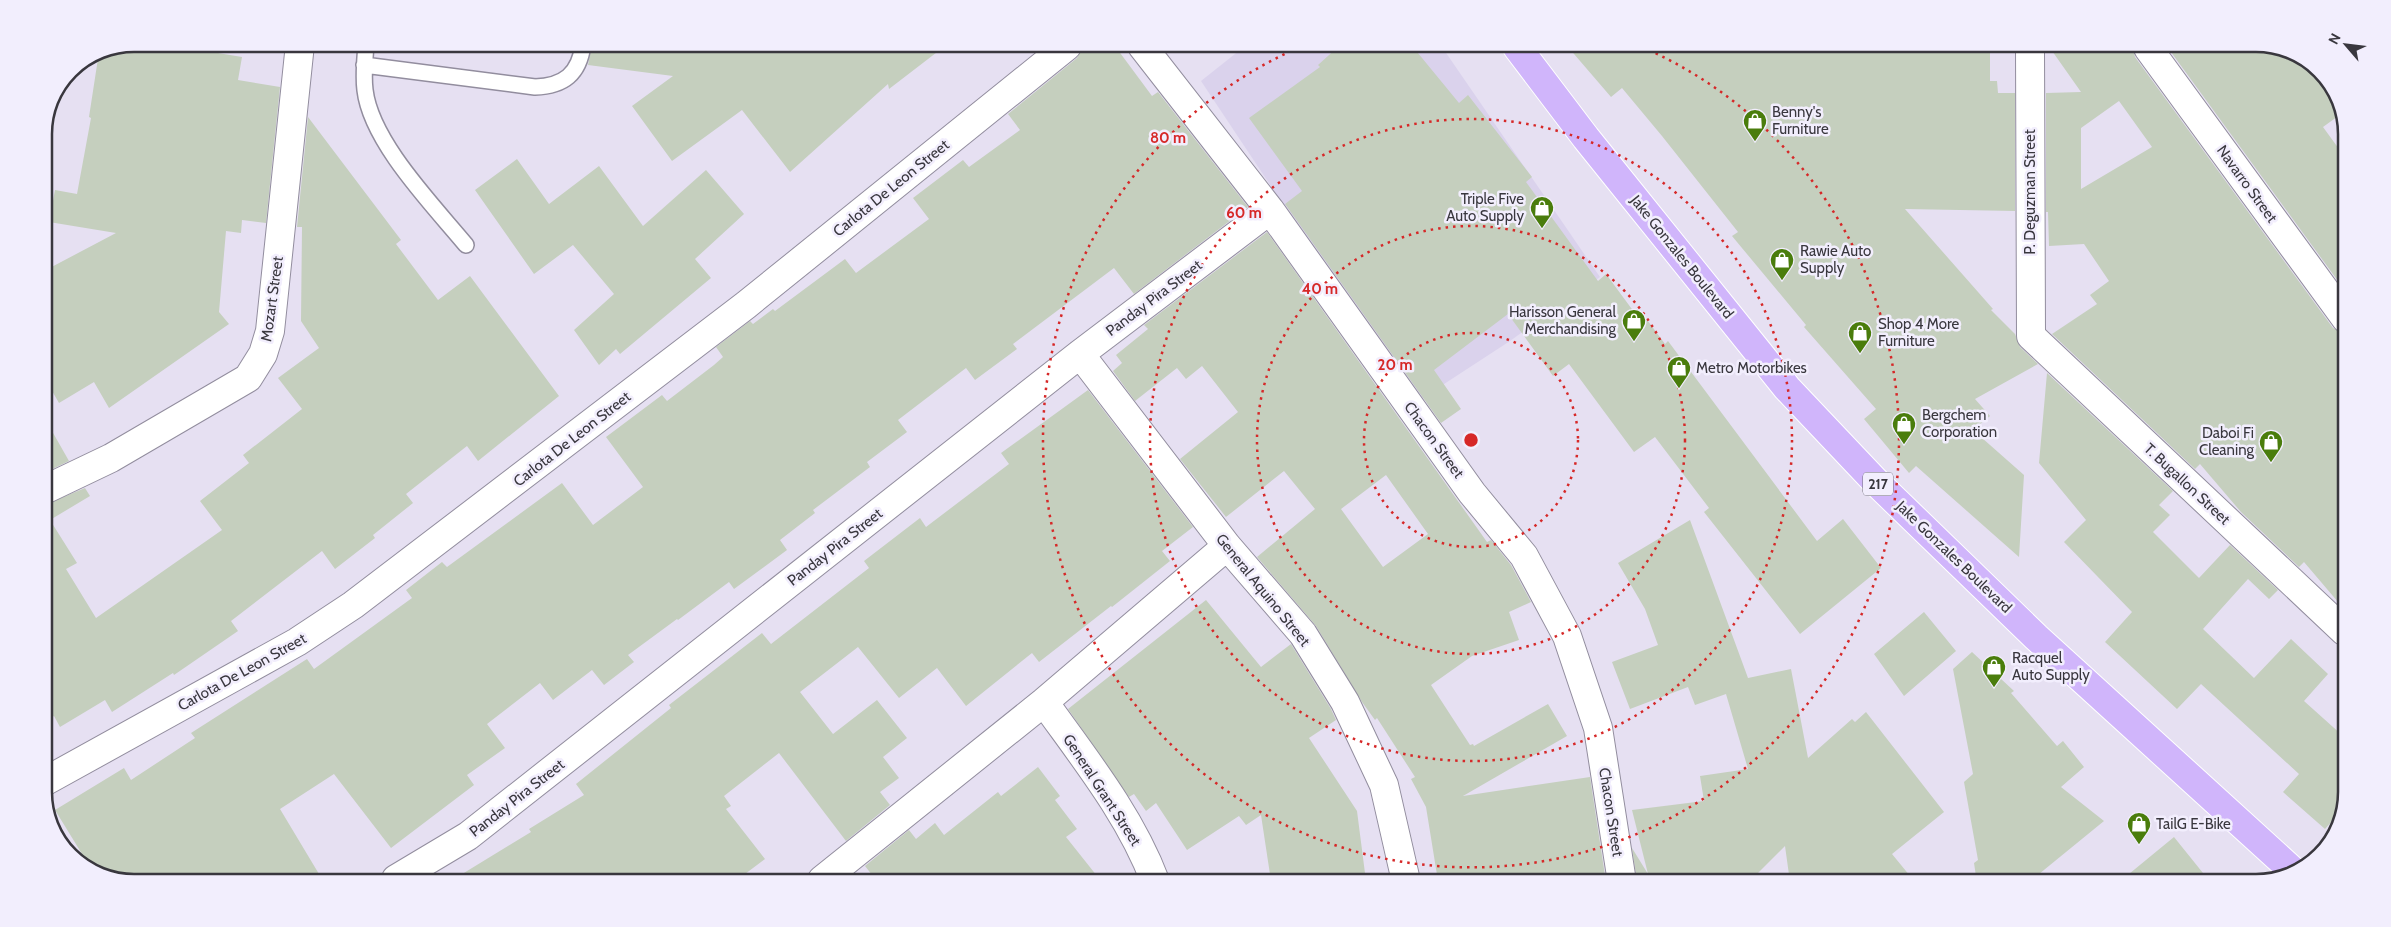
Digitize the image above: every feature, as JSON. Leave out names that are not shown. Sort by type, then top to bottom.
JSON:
[{"type":"main road","name":"Jake Gonzales Boulevard","points":[[1521,52],[1586,138],[1787,388],[1875,481],[2036,637],[2289,867]]},
{"type":"street","name":"Mozart Street","points":[[53,486],[111,458],[248,378],[263,354],[270,331],[299,52]]},
{"type":"street","name":"Carlota De Leon Street","points":[[53,777],[296,642],[353,605],[746,305],[1060,52]]},
{"type":"street","name":"Chacon Street","points":[[1147,52],[1270,210],[1472,493],[1524,556],[1567,636],[1598,728],[1621,874]]},
{"type":"street","name":"P. Deguzman Street","points":[[2030,52],[2031,336]]},
{"type":"street","name":"Navarro Street","points":[[2151,52],[2338,308]]},
{"type":"street","name":"Panday Pira Street","points":[[404,874],[468,836],[1080,354],[1270,210]]},
{"type":"street","name":"T. Bugallon Street","points":[[2031,336],[2338,625]]},
{"type":"street","name":"General Aquino Street","points":[[1080,354],[1226,546],[1303,634],[1345,702],[1384,785],[1404,874]]},
{"type":"street","points":[[829,874],[1044,702],[1226,546]]},
{"type":"street","name":"General Grant Street","points":[[1044,702],[1097,775],[1130,829],[1152,874]]},
{"type":"lane","points":[[365,52],[364,65],[367,100],[381,137],[466,246]]},
{"type":"lane","points":[[364,65],[548,86],[560,83],[571,76],[577,67],[581,52]]},
{"type":"shaded area","points":[[1237,52],[1445,52],[1600,277],[1510,341],[1415,403],[1201,81]]},
{"type":"building","points":[[135,52],[212,52],[242,57],[238,80],[280,87],[266,223],[242,220],[241,233],[226,231],[219,312],[229,324],[109,408],[94,382],[59,403],[52,392],[52,267],[116,233],[52,223],[52,205],[55,190],[77,194],[91,118],[89,117],[98,62],[119,54]]},
{"type":"building","points":[[591,52],[937,52],[889,89],[888,84],[790,172],[742,110],[672,161],[632,106],[673,76],[588,65]]},
{"type":"building","points":[[1080,52],[1119,52],[1152,96],[1158,92],[1248,207],[1134,294],[1114,268],[1013,344],[1017,349],[975,380],[966,368],[898,420],[907,432],[867,462],[870,467],[813,510],[815,513],[780,540],[787,550],[734,589],[729,582],[628,655],[634,662],[604,685],[592,670],[553,700],[540,683],[487,724],[505,748],[467,775],[474,785],[391,848],[334,774],[280,809],[319,874],[124,874],[98,866],[84,857],[55,810],[124,768],[131,780],[195,738],[191,733],[307,659],[314,669],[412,598],[406,590],[442,562],[447,567],[562,483],[593,525],[643,487],[606,437],[662,395],[667,401],[714,365],[723,357],[716,347],[750,321],[753,324],[773,309],[775,311],[845,259],[856,273],[929,219],[913,198],[963,160],[969,167],[1020,130],[1008,114],[1077,58]]},
{"type":"building","points":[[1332,52],[1417,52],[1459,103],[1468,95],[1532,177],[1526,182],[1598,281],[1606,274],[1637,316],[1642,313],[1665,344],[1668,341],[1817,541],[1843,519],[1881,568],[1800,634],[1704,512],[1709,508],[1655,437],[1634,452],[1569,364],[1553,376],[1508,314],[1434,370],[1461,409],[1441,423],[1285,204],[1302,191],[1249,118],[1320,67],[1318,65]]},
{"type":"building","points":[[1572,52],[1990,52],[1990,81],[1997,81],[1998,93],[2015,93],[2015,211],[1905,209],[1993,309],[1991,310],[2015,334],[2020,347],[2038,364],[1975,399],[1990,416],[1973,430],[2024,475],[2019,557],[1916,466],[1909,473],[1864,419],[1876,409],[1804,327],[1806,325],[1732,236],[1738,232],[1662,136],[1622,88],[1611,97]]},
{"type":"building","points":[[2053,52],[2134,52],[2135,57],[2333,328],[2338,330],[2338,602],[2304,562],[2299,567],[2241,512],[2200,464],[2195,469],[2052,334],[2097,304],[2090,295],[2109,281],[2084,244],[2049,246],[2048,212],[2046,212],[2046,93],[2081,92]],"holes":[[[2119,101],[2152,147],[2081,189],[2081,128]]]},
{"type":"building","points":[[2171,52],[2267,53],[2283,57],[2306,69],[2322,85],[2332,103],[2336,117],[2323,127],[2338,148],[2338,281]]},
{"type":"building","points":[[308,117],[401,240],[396,244],[438,300],[470,276],[559,396],[478,461],[467,446],[406,494],[413,503],[373,535],[375,538],[335,569],[322,551],[231,621],[238,631],[174,675],[173,673],[112,712],[105,700],[60,727],[53,717],[53,524],[77,563],[66,569],[96,618],[222,530],[200,501],[249,463],[243,455],[302,409],[278,378],[319,348],[301,321],[302,227],[297,227]]},
{"type":"building","points":[[517,159],[549,204],[599,166],[643,226],[706,170],[744,214],[695,259],[711,278],[620,354],[616,349],[599,365],[574,330],[614,294],[573,245],[534,274],[475,190]]},
{"type":"building","points":[[1267,232],[1487,542],[1491,540],[1511,565],[1531,602],[1509,612],[1519,640],[1472,656],[1431,685],[1470,745],[1473,744],[1474,746],[1548,704],[1567,736],[1463,796],[1590,777],[1605,874],[1437,874],[1426,807],[1411,779],[1415,777],[1377,718],[1375,720],[1362,702],[1316,626],[1257,557],[1315,509],[1284,471],[1226,517],[1180,459],[1238,412],[1202,366],[1186,379],[1177,368],[1135,401],[1113,371],[1122,363],[1116,355],[1148,329],[1144,325]],"holes":[[[1386,475],[1428,534],[1383,567],[1341,509]]]},
{"type":"building","points":[[2047,373],[2173,491],[2159,505],[2170,515],[2153,532],[2199,578],[2230,545],[2278,590],[2269,599],[2248,579],[2203,629],[2254,678],[2291,639],[2328,674],[2304,701],[2338,732],[2338,803],[2334,819],[2325,829],[2283,792],[2299,774],[2201,684],[2177,709],[2105,642],[2132,612],[2064,542],[2086,520],[2039,463]]},
{"type":"building","points":[[1088,390],[1193,527],[1162,551],[1170,561],[1112,607],[1039,662],[1032,653],[966,706],[937,668],[899,698],[858,647],[800,692],[833,734],[877,700],[907,738],[883,757],[899,778],[880,792],[890,805],[846,841],[779,753],[724,796],[731,806],[726,809],[765,859],[745,874],[462,874],[531,832],[529,829],[584,795],[576,784],[671,708],[669,705],[762,633],[771,644],[869,568],[864,561],[920,518],[926,527],[1009,464],[1001,453]]},
{"type":"building","points":[[52,432],[69,461],[53,469]]},
{"type":"building","points":[[85,488],[90,496],[53,518],[53,501]]},
{"type":"building","points":[[1690,520],[1748,678],[1791,669],[1808,758],[1852,719],[1855,722],[1866,712],[1944,812],[1892,854],[1908,874],[1789,874],[1785,846],[1757,874],[1648,874],[1632,810],[1704,801],[1700,776],[1748,769],[1726,694],[1695,705],[1688,687],[1630,709],[1612,662],[1658,645],[1645,609],[1618,563]]},
{"type":"building","points":[[1206,600],[1261,667],[1291,644],[1336,720],[1309,738],[1357,811],[1365,874],[1270,874],[1261,815],[1246,825],[1239,816],[1187,850],[1156,803],[1146,811],[1134,794],[1129,797],[1068,709]]},
{"type":"building","points":[[1924,612],[1956,651],[1904,696],[1874,654]]},
{"type":"building","points":[[1972,652],[2014,691],[2011,693],[2057,746],[2063,741],[2084,767],[2061,787],[2104,821],[2039,874],[1976,874],[1974,863],[1978,860],[1964,782],[1973,774],[1953,669]]},
{"type":"building","points":[[1038,767],[1060,796],[1055,800],[1077,829],[1066,837],[1095,874],[871,874],[865,866],[909,830],[916,839],[935,823],[944,835],[998,792],[1001,796]]},
{"type":"building","points":[[2174,837],[2204,874],[2129,874]]},
{"type":"building","points":[[1632,848],[1648,874],[1636,874]]},
{"type":"place","name":"Benny's Furniture","points":[[1755,142]]},
{"type":"place","name":"Triple Five Auto Supply","points":[[1542,229]]},
{"type":"place","name":"Rawie Auto Supply","points":[[1782,281]]},
{"type":"place","name":"Harisson General Merchandising","points":[[1634,342]]},
{"type":"place","name":"Shop 4 More Furniture","points":[[1860,354]]},
{"type":"place","name":"Metro Motorbikes","points":[[1679,389]]},
{"type":"place","name":"Bergchem Corporation","points":[[1904,445]]},
{"type":"place","name":"Daboi Fi Cleaning","points":[[2271,463]]},
{"type":"place","name":"Racquel Auto Supply","points":[[1994,688]]},
{"type":"place","name":"TailG E-Bike","points":[[2139,845]]}]
